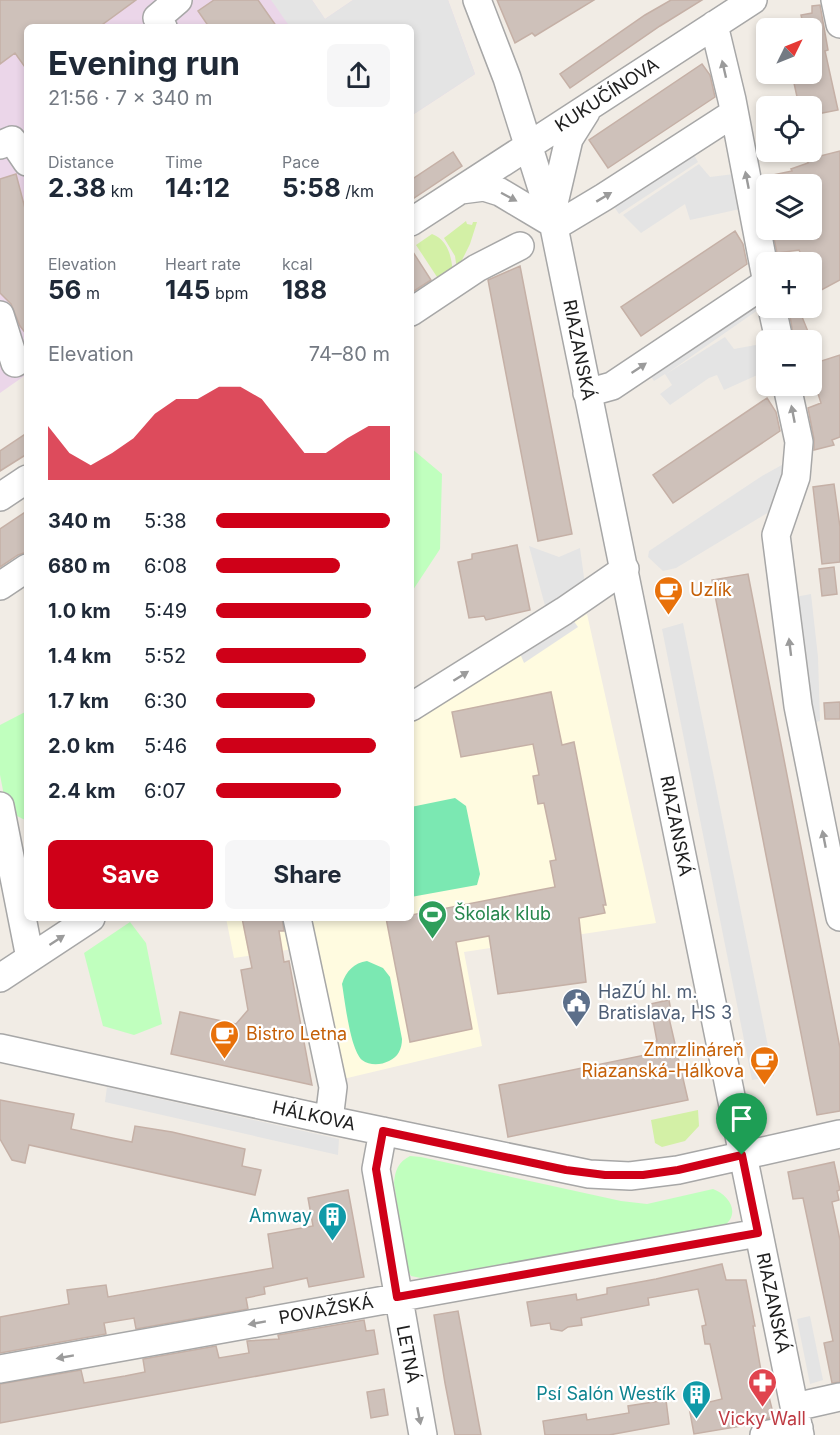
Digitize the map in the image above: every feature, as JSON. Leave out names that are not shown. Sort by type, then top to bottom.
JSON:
[{"type":"street","points":[[161,24],[157,18],[178,0]]},
{"type":"street","name":"RIAZANSKÁ","points":[[477,0],[507,78],[552,222],[625,569],[798,1423]]},
{"type":"street","name":"KUKUČÍNOVA","points":[[414,220],[753,0]]},
{"type":"street","points":[[835,0],[840,24]]},
{"type":"street","points":[[714,25],[734,112],[761,252]]},
{"type":"street","name":"RIAZANSKÁ","points":[[552,222],[569,139],[574,127],[592,104]]},
{"type":"street","points":[[461,190],[484,187],[500,192],[552,222],[604,197],[734,112]]},
{"type":"street","points":[[0,145],[12,140],[24,158]]},
{"type":"street","points":[[414,310],[477,268],[520,246]]},
{"type":"street","points":[[587,393],[612,386],[756,288]]},
{"type":"street","points":[[0,315],[14,363]]},
{"type":"street","points":[[790,396],[799,442],[796,477],[776,535],[798,706],[840,917]]},
{"type":"street","points":[[0,497],[24,481]]},
{"type":"street","points":[[414,702],[564,610],[625,569]]},
{"type":"street","points":[[0,586],[24,570]]},
{"type":"street","points":[[0,806],[26,961]]},
{"type":"street","points":[[0,978],[86,921]]},
{"type":"street","points":[[298,921],[333,1088],[329,1120]]},
{"type":"street","name":"HÁLKOVA","points":[[0,1048],[566,1170],[605,1175],[643,1175],[678,1170],[840,1134]]},
{"type":"street","name":"LETNÁ","points":[[383,1131],[376,1169],[423,1435]]},
{"type":"street","name":"POVAŽSKÁ","points":[[0,1369],[758,1233]]},
{"type":"street","points":[[764,1435],[798,1423],[840,1397]]},
{"type":"shaded area","points":[[0,0],[312,0],[325,19],[353,0],[448,0],[475,74],[414,114],[414,24],[24,24],[24,376],[0,393]]},
{"type":"shaded area","points":[[271,0],[312,0],[325,19],[353,0],[448,0],[475,74],[414,114],[414,24],[288,24]]},
{"type":"shaded area","points":[[690,148],[698,162],[619,214],[610,201]]},
{"type":"shaded area","points":[[699,164],[710,177],[742,173],[749,207],[690,220],[685,204],[641,233],[623,215]]},
{"type":"shaded area","points":[[752,298],[756,300],[756,311],[666,374],[725,337],[734,349],[756,345],[756,376],[724,390],[717,375],[670,405],[660,394],[672,385],[665,374],[654,381],[645,368]]},
{"type":"shaded area","points":[[789,461],[784,503],[676,568],[663,571],[648,557],[649,551],[762,476]]},
{"type":"shaded area","points":[[529,546],[559,557],[580,548],[586,592],[548,617]]},
{"type":"shaded area","points":[[811,594],[818,657],[820,721],[808,724],[795,597]]},
{"type":"shaded area","points":[[568,613],[578,627],[524,663],[519,651]]},
{"type":"shaded area","points":[[587,614],[656,923],[464,952],[482,1046],[339,1080],[313,946],[234,958],[227,921],[414,921],[414,721]]},
{"type":"shaded area","points":[[683,623],[774,1076],[752,1080],[662,629]]},
{"type":"shaded area","points":[[107,1087],[339,1139],[338,1155],[105,1102]]},
{"type":"shaded area","points":[[810,1316],[823,1380],[810,1384],[797,1319]]},
{"type":"green space","points":[[466,221],[467,224],[472,225],[473,222],[477,222],[470,244],[457,270],[455,256],[444,238]]},
{"type":"green space","points":[[432,234],[443,241],[452,264],[453,276],[441,283],[416,245]]},
{"type":"green space","points":[[414,451],[442,474],[440,549],[414,588]]},
{"type":"green space","points":[[24,713],[24,820],[7,811],[0,775],[0,725]]},
{"type":"green space","points":[[455,798],[466,806],[480,874],[477,885],[414,896],[414,806]]},
{"type":"green space","points":[[130,922],[146,943],[162,1024],[134,1035],[103,1026],[84,953]]},
{"type":"green space","points":[[367,961],[383,968],[390,977],[402,1039],[397,1055],[379,1064],[362,1060],[354,1046],[342,984],[351,968]]},
{"type":"green space","points":[[698,1110],[699,1126],[685,1141],[662,1147],[655,1143],[651,1120]]},
{"type":"green space","points":[[410,1156],[621,1201],[647,1204],[713,1189],[728,1200],[732,1216],[724,1226],[421,1278],[411,1276],[407,1269],[394,1183],[398,1167]]},
{"type":"building","points":[[0,0],[136,0],[103,24],[24,24],[24,66],[15,53],[0,64]]},
{"type":"building","points":[[214,0],[258,0],[275,24],[207,24],[198,11]]},
{"type":"building","points":[[497,0],[594,0],[535,36],[532,33],[515,43]]},
{"type":"building","points":[[671,0],[702,0],[570,88],[560,74],[645,15]]},
{"type":"building","points":[[820,5],[828,50],[825,51],[838,110],[822,113],[822,96],[797,96],[794,84],[822,84],[822,18],[802,18],[801,15],[812,13],[812,6]]},
{"type":"building","points":[[702,64],[710,75],[715,97],[608,168],[589,140]]},
{"type":"building","points":[[840,151],[840,280],[822,290],[822,252],[800,252],[799,250],[777,252],[774,240],[822,240],[822,174],[778,174],[792,171],[791,169],[808,162],[822,162],[822,156]]},
{"type":"building","points":[[453,152],[462,166],[414,198],[414,178]]},
{"type":"building","points":[[16,174],[24,205],[24,331],[11,304],[0,293],[0,179]]},
{"type":"building","points":[[735,231],[743,244],[747,264],[641,336],[621,307]]},
{"type":"building","points":[[414,254],[431,280],[414,291]]},
{"type":"building","points":[[520,266],[572,534],[538,541],[488,280]]},
{"type":"building","points":[[790,318],[802,318],[807,330],[792,330]]},
{"type":"building","points":[[840,355],[840,437],[832,440],[834,445],[814,450],[808,408],[821,403],[819,396],[822,396],[822,361]]},
{"type":"building","points":[[767,398],[776,412],[780,431],[673,503],[653,475]]},
{"type":"building","points":[[24,435],[24,456],[0,471],[0,451]]},
{"type":"building","points":[[834,484],[840,527],[840,562],[822,564],[813,487]]},
{"type":"building","points":[[24,513],[24,553],[0,567],[0,529]]},
{"type":"building","points":[[517,545],[530,610],[486,620],[484,616],[469,618],[458,562],[472,559],[472,554]]},
{"type":"building","points":[[834,567],[837,594],[822,596],[819,569]]},
{"type":"building","points":[[748,574],[840,1048],[840,1111],[817,1115],[712,580]]},
{"type":"building","points":[[551,692],[562,745],[574,742],[606,905],[603,905],[605,913],[579,918],[586,982],[498,994],[489,936],[456,942],[472,1029],[410,1042],[387,921],[414,921],[414,914],[555,887],[550,861],[556,860],[544,803],[538,804],[533,776],[539,775],[533,744],[461,757],[452,712]]},
{"type":"building","points":[[840,702],[840,719],[825,719],[824,703]]},
{"type":"building","points":[[243,921],[282,921],[284,931],[279,931],[284,962],[289,961],[312,1085],[171,1054],[180,1012],[236,1024],[248,1010],[241,970],[252,968]]},
{"type":"building","points":[[669,1000],[672,1017],[669,1018],[688,1100],[508,1137],[499,1085],[655,1053],[653,1042],[657,1041],[650,1004]]},
{"type":"building","points":[[0,1100],[74,1114],[71,1129],[132,1142],[135,1126],[245,1149],[242,1166],[261,1170],[255,1195],[29,1145],[25,1163],[12,1160],[0,1139]]},
{"type":"building","points":[[834,1162],[840,1190],[837,1191],[839,1200],[832,1202],[840,1240],[840,1382],[832,1383],[824,1343],[833,1341],[803,1198],[793,1199],[788,1172]]},
{"type":"building","points":[[348,1190],[364,1277],[309,1287],[307,1278],[264,1287],[265,1294],[246,1298],[248,1309],[136,1329],[134,1318],[104,1323],[106,1334],[0,1353],[0,1317],[69,1304],[67,1290],[106,1285],[108,1297],[273,1268],[268,1234],[313,1226],[308,1198]]},
{"type":"building","points":[[722,1264],[726,1280],[746,1280],[763,1382],[765,1381],[774,1417],[753,1424],[694,1434],[689,1407],[722,1399],[710,1344],[705,1344],[702,1326],[706,1325],[698,1289],[648,1298],[649,1305],[581,1318],[582,1325],[568,1327],[562,1331],[551,1329],[550,1323],[531,1326],[527,1302],[576,1294],[577,1300],[607,1294],[607,1288]]},
{"type":"building","points":[[458,1311],[481,1435],[455,1435],[445,1383],[434,1315]]},
{"type":"building","points":[[364,1320],[366,1331],[374,1330],[378,1354],[0,1423],[0,1384],[81,1370],[84,1383],[125,1376],[145,1372],[143,1359],[216,1346],[219,1358],[249,1353],[247,1341],[279,1339],[278,1335]]},
{"type":"building","points":[[384,1389],[388,1415],[371,1418],[367,1392]]},
{"type":"building","points":[[666,1400],[669,1424],[609,1435],[545,1435],[543,1421],[586,1414],[587,1420],[629,1413],[628,1406]]},
{"type":"place","name":"Uzlík","points":[[669,616]]},
{"type":"place","name":"Školak klub","points":[[433,940]]},
{"type":"place","name":"HaZÚ hl. m. Bratislava, HS 3","points":[[577,1028]]},
{"type":"place","name":"Bistro Letna","points":[[225,1060]]},
{"type":"place","name":"Zmrzlináreň Riazanská-Hálkova","points":[[765,1086]]},
{"type":"place","name":"Amway","points":[[333,1242]]},
{"type":"place","name":"Vicky Wall","points":[[762,1408]]},
{"type":"place","name":"Psí Salón Westík","points":[[697,1420]]},
{"type":"route","points":[[383,1131],[589,1174],[643,1175],[678,1170],[742,1155],[758,1233],[397,1297],[376,1169],[383,1131]]}]
